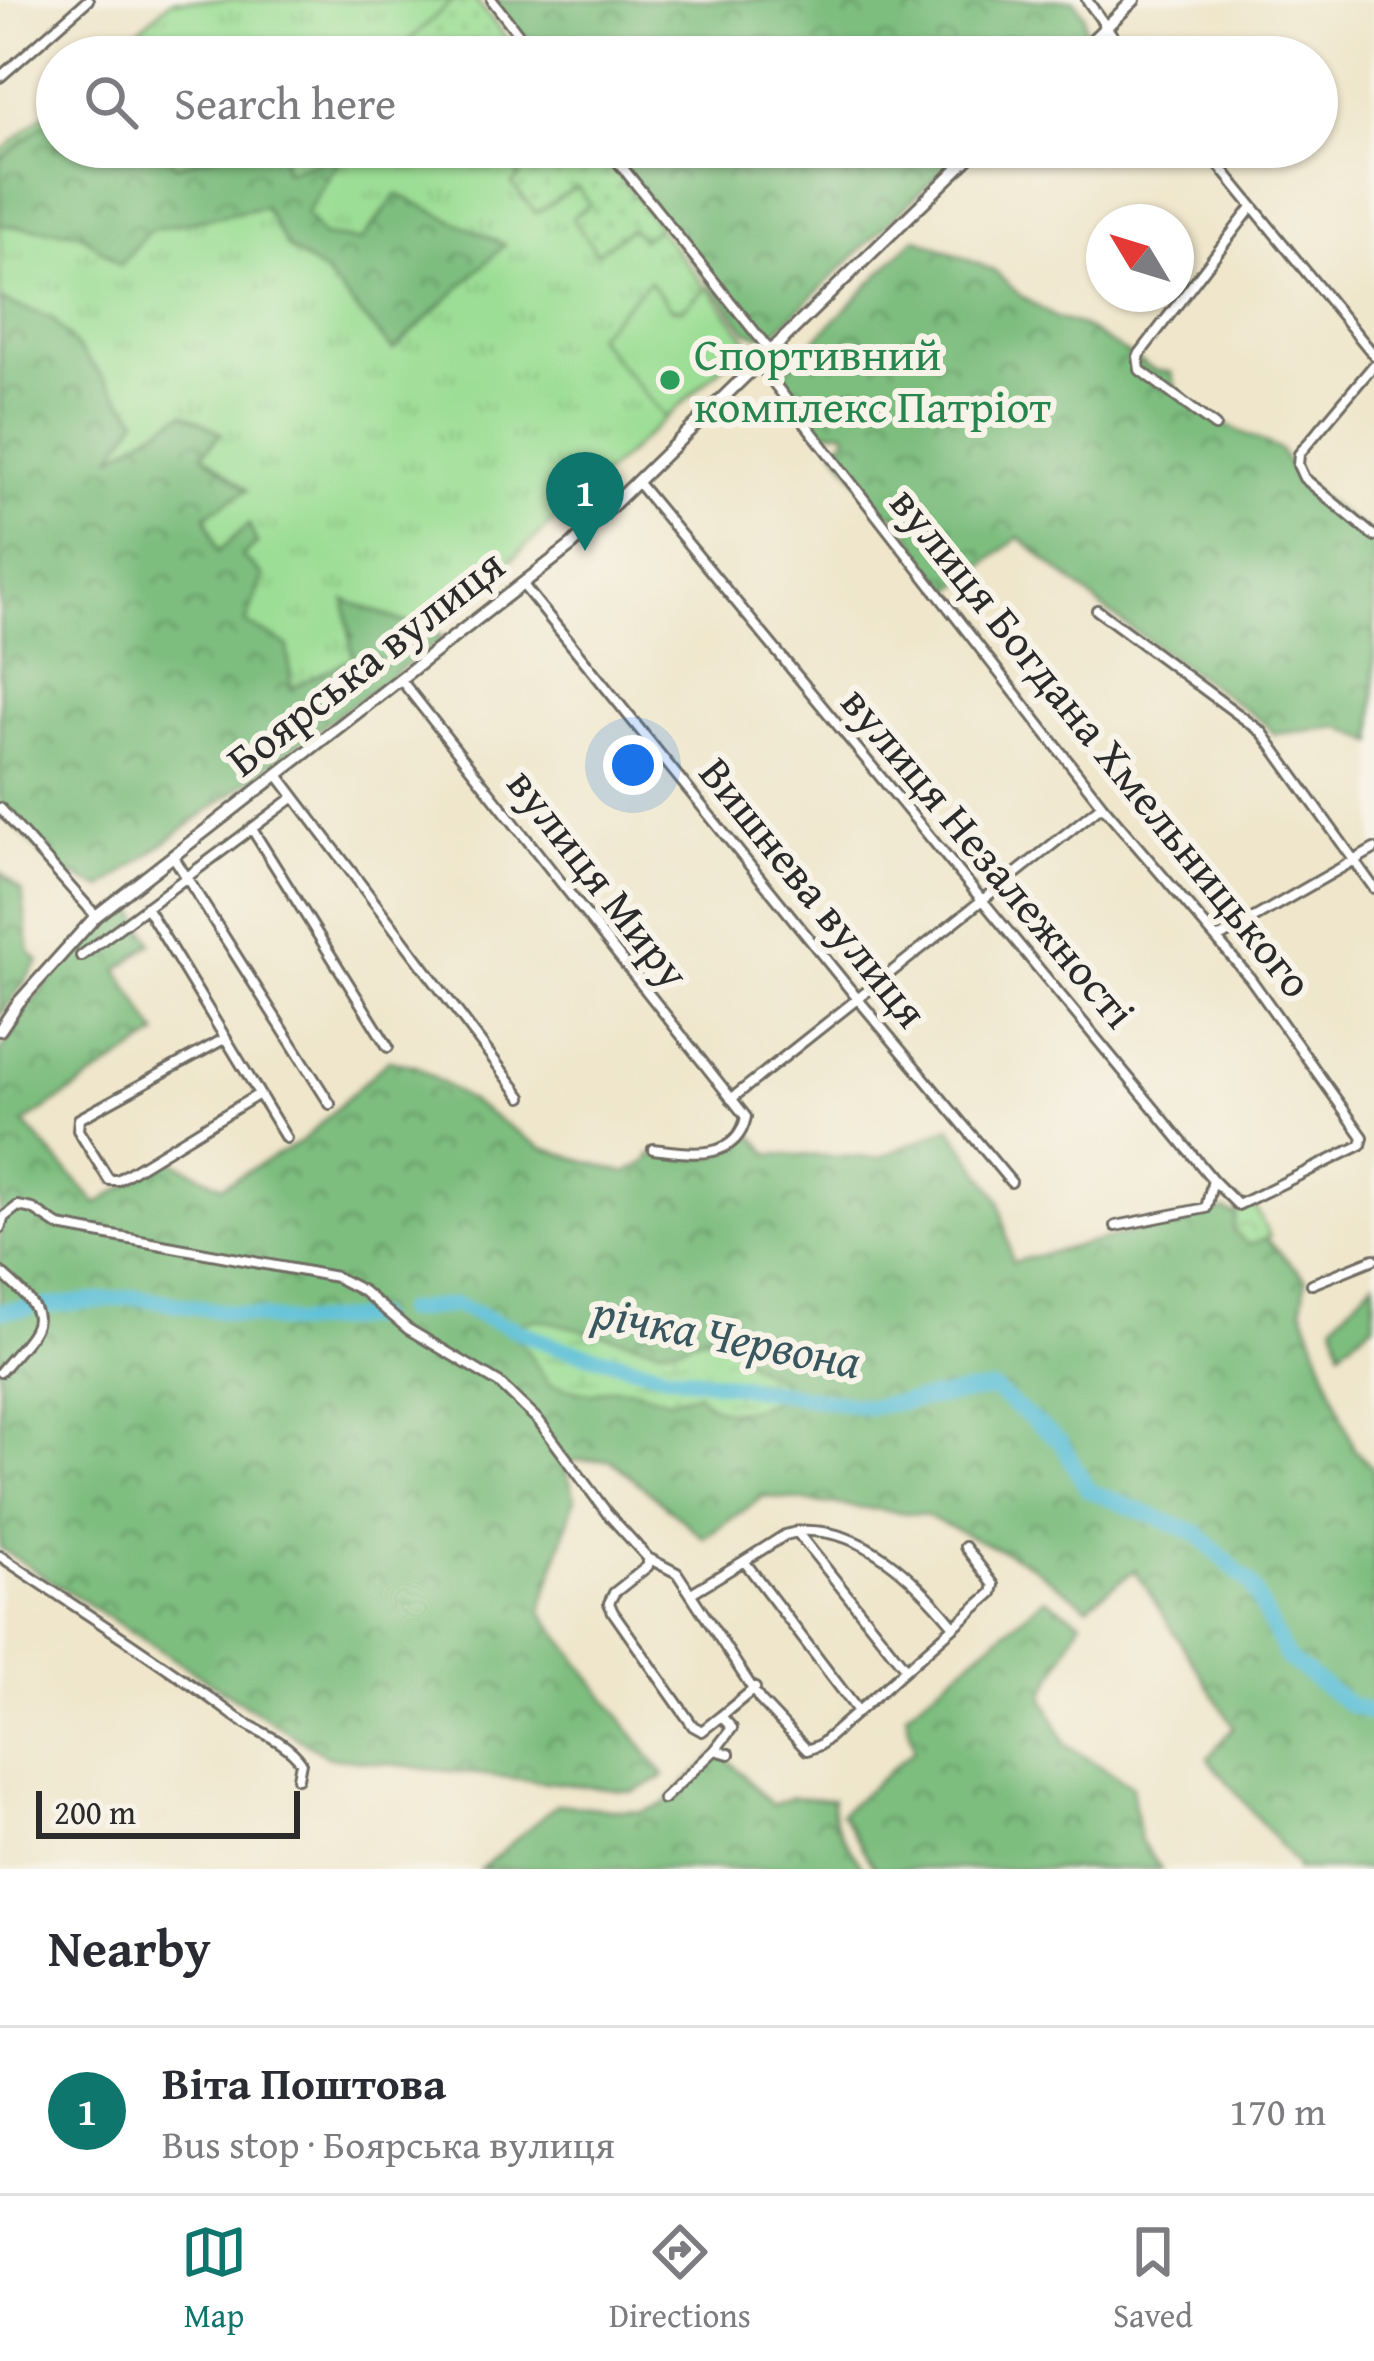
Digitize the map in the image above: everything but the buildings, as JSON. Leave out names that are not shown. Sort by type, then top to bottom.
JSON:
[{"type":"street","points":[[47,36],[88,0]]},
{"type":"street","points":[[492,0],[520,36]]},
{"type":"street","points":[[1087,0],[1110,36]]},
{"type":"street","points":[[1097,36],[1134,0]]},
{"type":"street","points":[[0,77],[36,46]]},
{"type":"street","points":[[623,168],[771,352]]},
{"type":"street","name":"Боярська вулиця","points":[[0,1030],[18,1003],[96,916],[523,585],[638,483],[959,168]]},
{"type":"street","points":[[1222,168],[1374,355]]},
{"type":"street","points":[[1216,426],[1140,370],[1138,356],[1252,207]]},
{"type":"street","name":"вулиця Богдана Хмельницького","points":[[759,364],[1102,806],[1219,938],[1363,1137],[1361,1145],[1238,1205],[1214,1180]]},
{"type":"street","points":[[1374,365],[1299,454],[1298,465],[1304,478],[1374,536]]},
{"type":"street","name":"вулиця Незалежності","points":[[638,483],[1214,1180]]},
{"type":"street","name":"Вишнева вулиця","points":[[523,585],[1011,1182]]},
{"type":"street","points":[[1097,610],[1262,732],[1374,888]]},
{"type":"street","name":"вулиця Миру","points":[[401,680],[746,1117],[743,1130],[728,1146],[701,1155],[653,1149]]},
{"type":"street","points":[[278,775],[522,1097]]},
{"type":"street","points":[[81,956],[295,796]]},
{"type":"street","points":[[731,1099],[1102,806]]},
{"type":"street","points":[[0,808],[96,916]]},
{"type":"street","points":[[251,829],[388,1047]]},
{"type":"street","points":[[1219,938],[1374,849]]},
{"type":"street","points":[[173,856],[330,1104]]},
{"type":"street","points":[[146,907],[286,1138]]},
{"type":"street","points":[[224,1039],[80,1118],[78,1130],[109,1180],[118,1180],[260,1094]]},
{"type":"street","points":[[1116,1226],[1206,1208],[1214,1180]]},
{"type":"street","points":[[0,1228],[4,1217],[18,1206],[59,1226],[336,1277],[363,1291],[408,1329],[499,1382],[539,1421],[607,1513],[648,1558],[669,1565],[693,1592],[760,1700],[807,1750],[820,1745],[994,1590],[965,1547]]},
{"type":"street","points":[[1312,1284],[1374,1259]]},
{"type":"street","points":[[0,1272],[35,1303],[39,1315],[36,1329],[0,1372]]},
{"type":"street","points":[[693,1592],[791,1532],[828,1531],[884,1558],[954,1626]]},
{"type":"street","points":[[791,1532],[803,1537],[906,1669]]},
{"type":"street","points":[[0,1556],[192,1682],[237,1718],[283,1743],[301,1762],[298,1778]]},
{"type":"street","points":[[648,1558],[648,1566],[614,1593],[609,1603],[693,1726],[702,1731],[755,1688]]},
{"type":"street","points":[[744,1561],[857,1712]]},
{"type":"street","points":[[663,1799],[732,1729],[722,1716]]},
{"type":"street","points":[[715,1750],[729,1754]]},
{"type":"green space","points":[[172,0],[476,0],[505,36],[132,36]]},
{"type":"green space","points":[[453,0],[475,0],[505,36],[414,36]]},
{"type":"green space","points":[[493,0],[1074,0],[1084,15],[1085,33],[1082,36],[520,36]]},
{"type":"green space","points":[[36,121],[36,168],[610,168],[749,342],[438,627],[91,861],[0,798],[0,153]]},
{"type":"green space","points":[[36,130],[36,168],[285,168],[285,172],[335,168],[306,214],[323,236],[361,241],[397,194],[505,245],[393,350],[323,272],[288,248],[264,207],[150,230],[120,265],[80,233],[0,225],[0,160]]},
{"type":"green space","points":[[513,168],[612,168],[659,226],[642,240],[631,228],[597,253],[572,218],[590,204],[577,187],[536,213],[512,184],[520,176]]},
{"type":"green space","points":[[620,168],[945,168],[769,338],[748,332]]},
{"type":"green space","points":[[915,238],[993,270],[1021,296],[1056,318],[1082,326],[1154,370],[1171,372],[1177,391],[1200,413],[1280,450],[1297,481],[1374,538],[1374,742],[1341,727],[1274,734],[1108,612],[1019,537],[953,590],[939,581],[904,522],[896,514],[885,515],[834,448],[847,437],[845,431],[820,431],[789,395],[785,371]]},
{"type":"green space","name":"Спортивний комплекс Патріот","points":[[649,281],[671,308],[682,309],[708,287],[749,342],[666,418],[595,336]]},
{"type":"green space","points":[[0,300],[52,318],[138,418],[112,457],[184,413],[221,433],[203,454],[247,490],[206,515],[218,552],[249,524],[257,544],[242,556],[263,576],[246,623],[288,646],[291,688],[353,658],[345,600],[444,637],[103,888],[60,872],[0,811]]},
{"type":"green space","points":[[0,871],[22,892],[30,952],[39,961],[0,1016]]},
{"type":"green space","points":[[132,905],[152,943],[118,970],[158,1035],[24,1123],[97,1204],[169,1159],[222,1186],[302,1141],[388,1060],[416,1066],[542,1148],[626,1173],[650,1155],[716,1155],[750,1132],[769,1154],[879,1158],[950,1127],[999,1199],[1012,1262],[1224,1210],[1248,1220],[1306,1279],[1302,1307],[1354,1449],[1374,1469],[1374,1869],[1296,1869],[1208,1758],[1234,1727],[1135,1570],[1087,1606],[1028,1563],[924,1515],[764,1496],[704,1538],[611,1460],[577,1460],[565,1466],[575,1498],[541,1611],[664,1776],[634,1792],[328,1757],[0,1548],[0,1053],[57,972]]},
{"type":"green space","points":[[1254,1205],[1270,1237],[1248,1245],[1233,1230],[1237,1211]]},
{"type":"green space","points":[[1374,1281],[1374,1323],[1340,1350],[1334,1322]]},
{"type":"green space","points":[[538,1319],[660,1348],[714,1332],[726,1335],[750,1364],[782,1380],[776,1399],[735,1411],[715,1408],[698,1393],[668,1400],[636,1390],[611,1388],[591,1394],[549,1384],[516,1334],[523,1322]]},
{"type":"green space","points":[[1045,1598],[1081,1621],[1043,1696],[1066,1745],[1132,1786],[1140,1840],[1161,1869],[875,1869],[841,1813],[914,1750],[906,1713]]},
{"type":"green space","points":[[716,1754],[727,1759],[772,1805],[792,1797],[833,1800],[838,1828],[864,1869],[481,1869],[557,1804],[640,1812],[663,1805]]},
{"type":"waterway","name":"річка Червона","points":[[44,1306],[136,1297],[295,1323],[375,1317]]},
{"type":"waterway","points":[[405,1311],[456,1305],[496,1322]]},
{"type":"waterway","points":[[0,1311],[29,1308]]},
{"type":"waterway","name":"річка Червона","points":[[505,1325],[555,1346],[667,1374],[868,1407],[993,1389],[1061,1442],[1088,1490],[1198,1534],[1251,1585],[1287,1658],[1348,1704],[1374,1714]]},
{"type":"place","name":"Спортивний комплекс Патріот","points":[[670,380]]},
{"type":"place","name":"Віта Поштова","points":[[585,551]]}]
